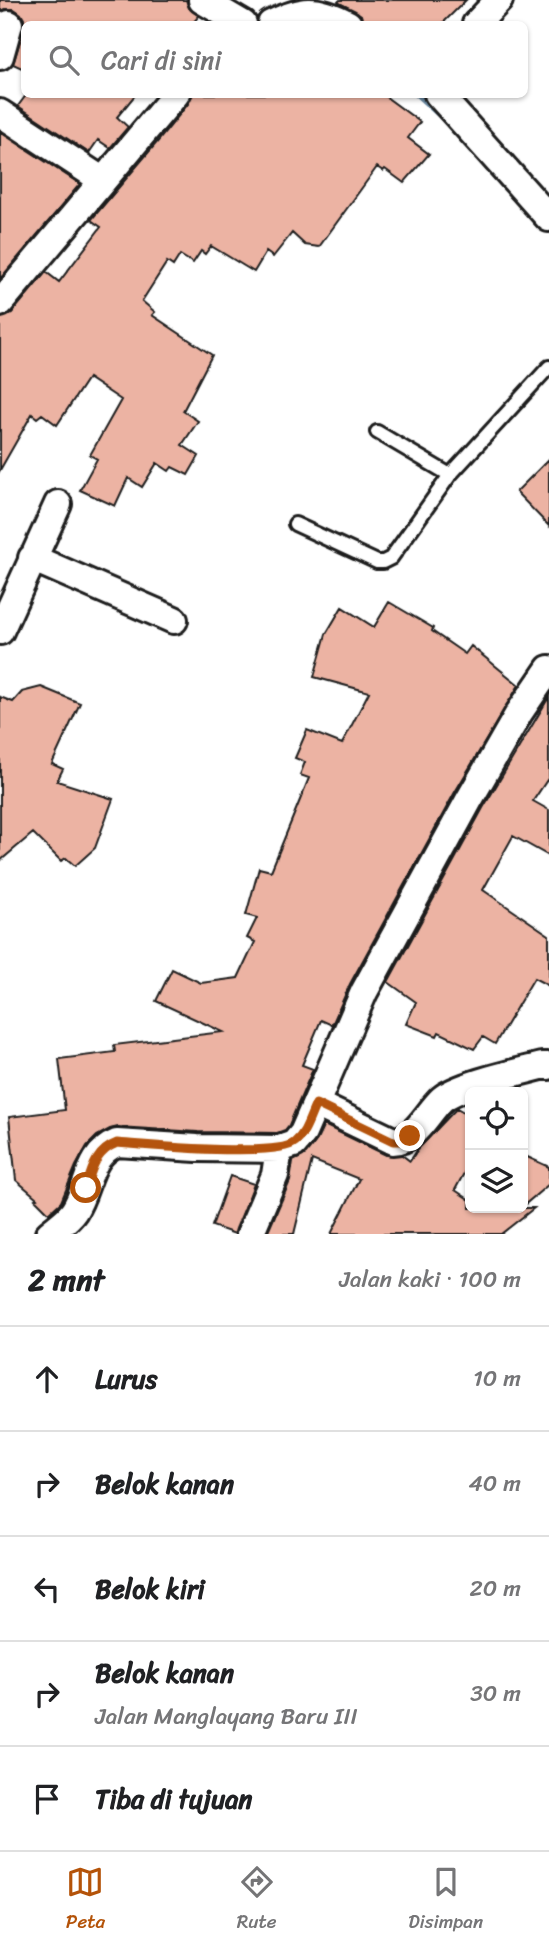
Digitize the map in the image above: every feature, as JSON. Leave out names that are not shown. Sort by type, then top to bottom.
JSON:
[{"type":"street","points":[[202,0],[238,21]]},
{"type":"street","points":[[479,21],[499,0]]},
{"type":"street","points":[[277,21],[312,5],[342,21]]},
{"type":"street","points":[[0,56],[9,24]]},
{"type":"street","points":[[0,303],[173,98]]},
{"type":"street","points":[[442,98],[549,218]]},
{"type":"street","points":[[0,113],[102,180]]},
{"type":"street","points":[[0,631],[58,504]]},
{"type":"street","points":[[32,558],[174,620]]},
{"type":"street","points":[[49,1234],[73,1213],[86,1188],[94,1162],[106,1147],[117,1143],[279,1149],[294,1144],[303,1133],[370,982],[469,800],[519,713],[549,669]]},
{"type":"street","points":[[316,1104],[393,1141],[402,1141],[410,1136],[444,1097],[488,1080],[549,1066]]},
{"type":"street","points":[[250,1234],[275,1175],[279,1149]]},
{"type":"lane","points":[[295,524],[377,562],[391,558],[450,475],[549,367]]},
{"type":"lane","points":[[377,432],[450,475]]},
{"type":"building","points":[[0,0],[186,0],[189,8],[199,16],[195,21],[24,21],[21,14],[14,9],[0,11]]},
{"type":"building","points":[[466,0],[445,21],[362,21],[361,15],[338,2]]},
{"type":"building","points":[[21,38],[21,68],[13,64]]},
{"type":"building","points":[[24,98],[133,98],[117,117],[128,127],[110,148],[98,140],[89,153],[18,106]]},
{"type":"building","points":[[191,98],[387,98],[420,122],[408,138],[429,154],[404,183],[385,169],[383,171],[377,167],[319,247],[305,245],[292,233],[273,257],[266,252],[254,272],[211,246],[205,254],[201,251],[193,263],[180,255],[173,266],[167,262],[142,301],[155,312],[152,315],[212,355],[183,411],[198,421],[182,445],[199,456],[188,475],[172,467],[169,471],[157,463],[142,487],[128,478],[115,506],[80,490],[97,459],[90,455],[121,400],[88,378],[57,425],[42,414],[37,418],[32,414],[0,470],[0,318],[12,313],[46,272],[59,282],[101,227],[91,220]]},
{"type":"building","points":[[0,132],[80,184],[0,279]]},
{"type":"building","points":[[549,459],[549,526],[516,492]]},
{"type":"building","points":[[389,602],[433,628],[432,631],[465,654],[471,646],[519,685],[455,792],[350,984],[332,1025],[321,1020],[302,1065],[313,1069],[289,1125],[277,1133],[118,1127],[110,1129],[87,1146],[61,1202],[49,1213],[35,1199],[37,1198],[16,1180],[9,1117],[65,1110],[59,1059],[115,1052],[114,1045],[223,1032],[156,1001],[172,969],[201,983],[238,978],[255,942],[247,938],[257,918],[246,915],[259,868],[271,871],[309,778],[300,775],[305,762],[295,758],[307,730],[342,744],[369,692],[314,677],[326,634],[342,607],[374,627]]},
{"type":"building","points":[[41,687],[80,703],[52,764],[63,769],[57,781],[113,799],[95,848],[75,866],[66,858],[61,861],[33,833],[0,861],[0,697],[13,702],[22,692]]},
{"type":"building","points":[[549,697],[549,777],[533,801],[549,810],[549,856],[513,836],[483,890],[549,935],[549,986],[534,978],[495,1044],[483,1037],[474,1049],[439,1032],[437,1036],[406,1024],[416,1002],[388,982],[483,808]]},
{"type":"building","points":[[457,1108],[465,1113],[465,1171],[455,1190],[465,1197],[465,1213],[528,1213],[501,1234],[331,1234],[359,1179],[312,1160],[294,1234],[267,1234],[290,1181],[293,1161],[306,1154],[324,1125],[386,1155],[402,1155],[410,1161]]},
{"type":"building","points":[[528,1157],[549,1167],[549,1184],[528,1202]]},
{"type":"building","points":[[230,1176],[254,1184],[235,1234],[212,1226]]},
{"type":"waterway","points":[[422,98],[442,116]]},
{"type":"route","points":[[86,1188],[94,1162],[106,1147],[117,1143],[279,1149],[294,1144],[303,1133],[316,1104],[393,1141],[402,1141],[410,1136]]}]
